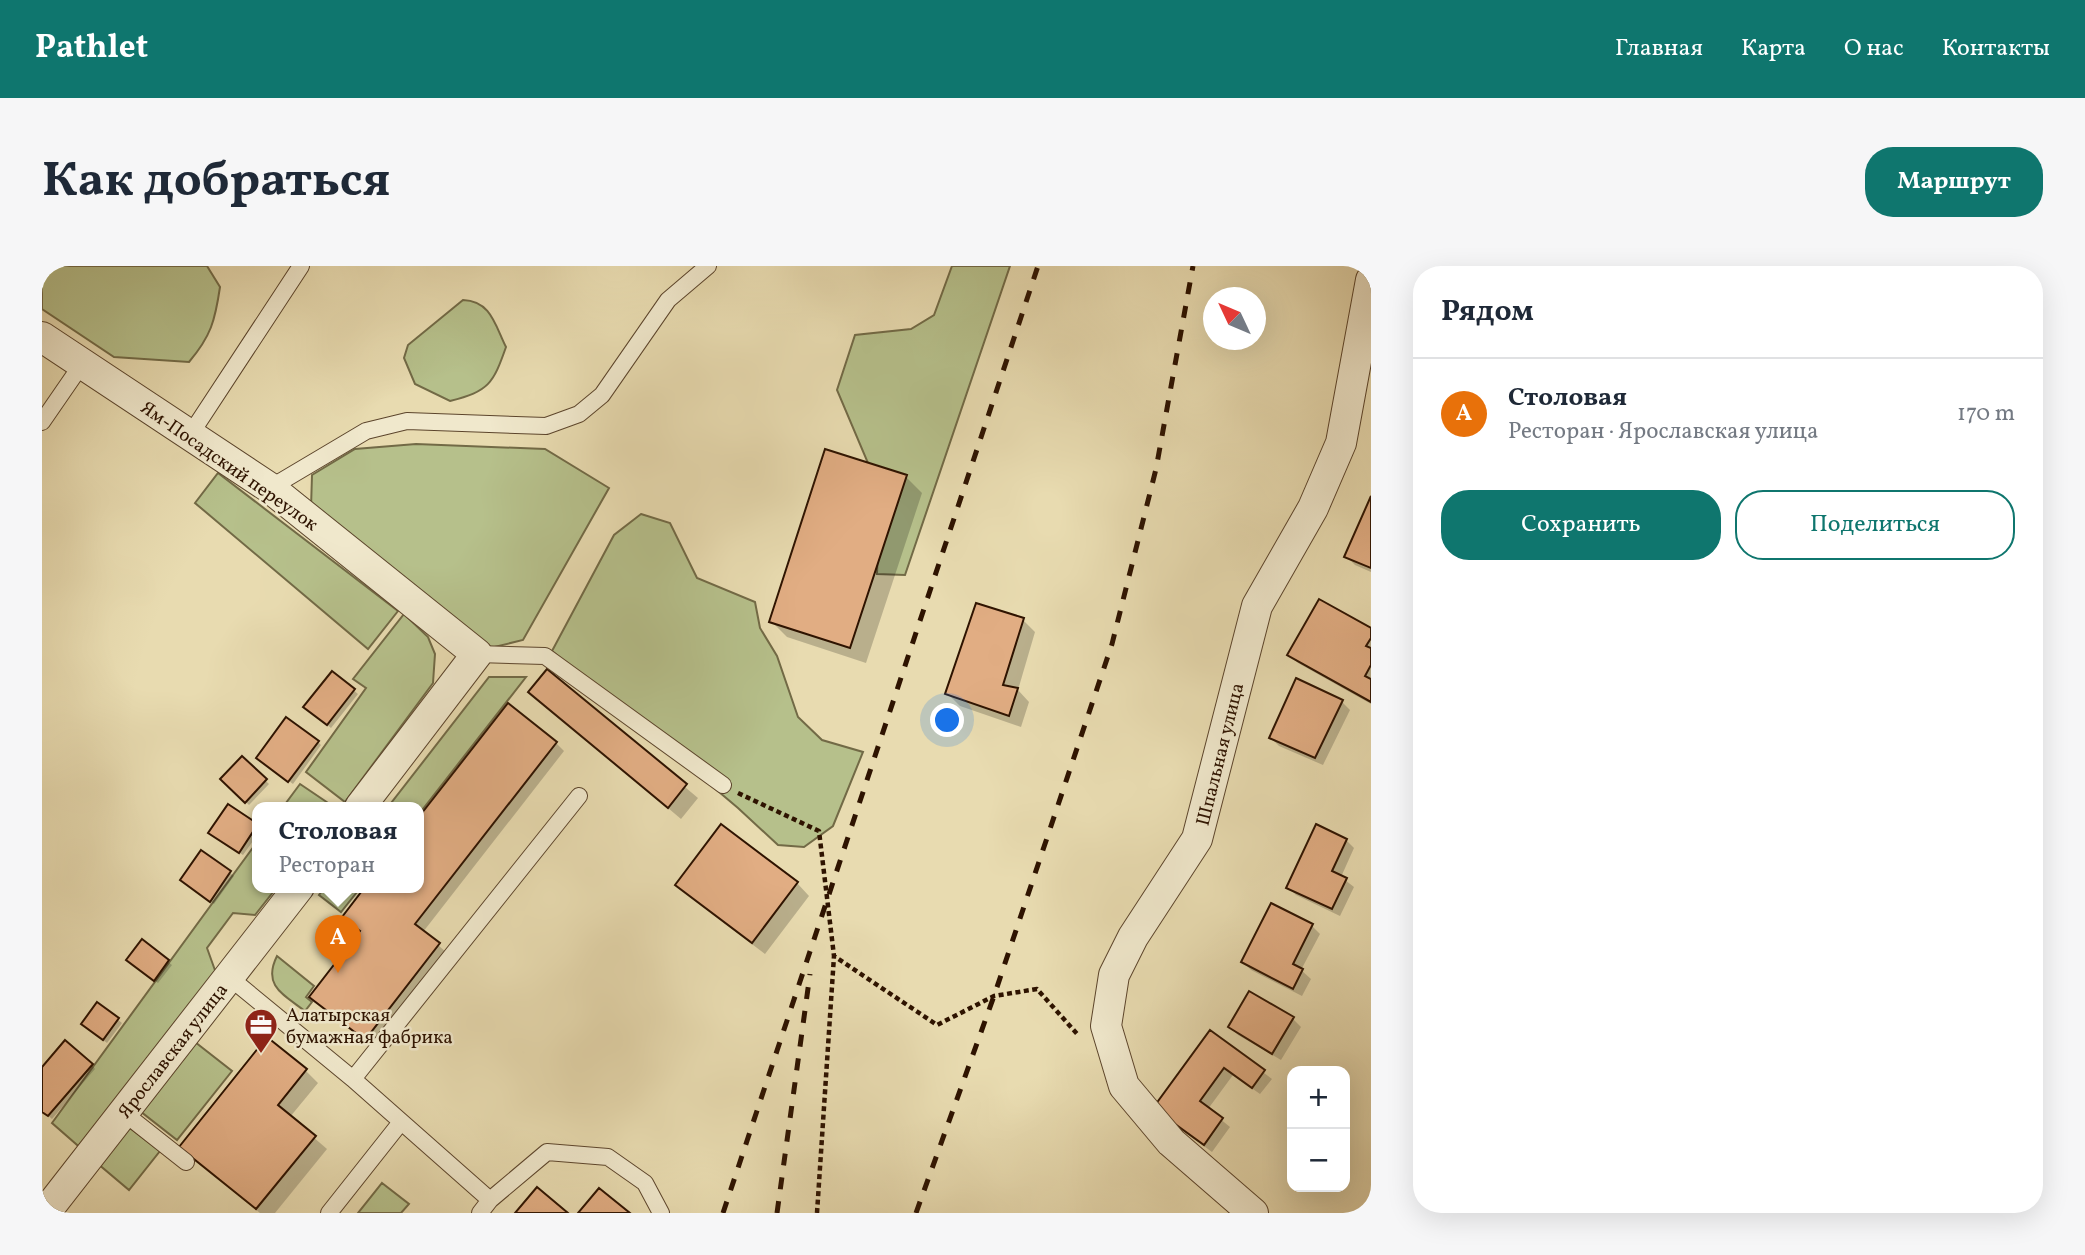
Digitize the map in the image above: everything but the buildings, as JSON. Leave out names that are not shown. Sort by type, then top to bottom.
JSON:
[{"type":"street","name":"Шпальная улица","points":[[1253,1213],[1171,1142],[1124,1086],[1106,1026],[1114,975],[1133,937],[1197,838],[1257,606],[1313,508],[1341,443],[1371,279]]},
{"type":"street","name":"Ям-Посадский переулок","points":[[42,337],[270,488],[477,654]]},
{"type":"street","points":[[364,802],[477,654]]},
{"type":"street","name":"Ярославская улица","points":[[45,1213],[294,893]]},
{"type":"lane","points":[[190,435],[301,266]]},
{"type":"lane","points":[[270,488],[366,431],[396,423],[407,421],[546,426],[579,414],[602,395],[668,300],[708,266]]},
{"type":"lane","points":[[42,422],[82,364]]},
{"type":"lane","points":[[477,654],[545,656],[723,785]]},
{"type":"lane","points":[[353,1079],[579,796]]},
{"type":"lane","points":[[229,977],[401,1122],[485,1207],[547,1152],[608,1157],[645,1183],[662,1213]]},
{"type":"lane","points":[[124,1113],[186,1162]]},
{"type":"lane","points":[[329,1213],[401,1122]]},
{"type":"path","points":[[723,785],[819,831],[834,956],[817,1213]]},
{"type":"path","points":[[834,956],[937,1025],[994,996],[1037,989],[1080,1038]]},
{"type":"green space","points":[[42,266],[207,266],[220,287],[214,319],[207,336],[189,362],[114,357],[42,309]]},
{"type":"green space","points":[[952,266],[1010,266],[905,575],[877,574],[879,517],[868,463],[837,390],[855,335],[911,329],[934,315]]},
{"type":"green space","points":[[463,300],[472,301],[486,310],[506,347],[488,384],[473,394],[450,401],[415,384],[404,358],[408,345]]},
{"type":"green space","points":[[416,444],[545,449],[609,488],[523,640],[486,649],[311,508],[312,475],[355,449]]},
{"type":"green space","points":[[218,473],[398,611],[368,649],[195,503]]},
{"type":"green space","points":[[641,514],[670,523],[697,578],[755,602],[760,628],[777,656],[798,717],[822,740],[863,752],[833,826],[804,847],[778,845],[552,651],[614,535]]},
{"type":"green space","points":[[404,614],[428,637],[435,654],[433,683],[345,802],[306,772],[366,688],[353,679]]},
{"type":"green space","points":[[489,677],[526,677],[424,808],[424,802],[392,802]]},
{"type":"green space","points":[[300,784],[327,802],[287,802]]},
{"type":"green space","points":[[252,849],[252,893],[272,893],[255,915],[233,913],[207,948],[216,973],[84,1151],[52,1123]]},
{"type":"green space","points":[[320,893],[356,893],[341,912],[319,895]]},
{"type":"green space","points":[[277,956],[314,986],[306,997],[312,1002],[305,1011],[277,989],[272,975]]},
{"type":"green space","points":[[195,1042],[232,1071],[177,1140],[140,1111]]},
{"type":"green space","points":[[126,1125],[160,1151],[129,1190],[97,1163]]},
{"type":"green space","points":[[382,1183],[409,1204],[401,1213],[358,1213]]},
{"type":"railway","points":[[723,1213],[1038,266]]},
{"type":"railway","points":[[916,1213],[994,996],[1112,644],[1156,469],[1193,266]]},
{"type":"railway","points":[[777,1213],[810,974]]},
{"type":"place","name":"Столовая","points":[[338,973]]},
{"type":"place","name":"Алатырская бумажная фабрика","points":[[261,1055]]}]
